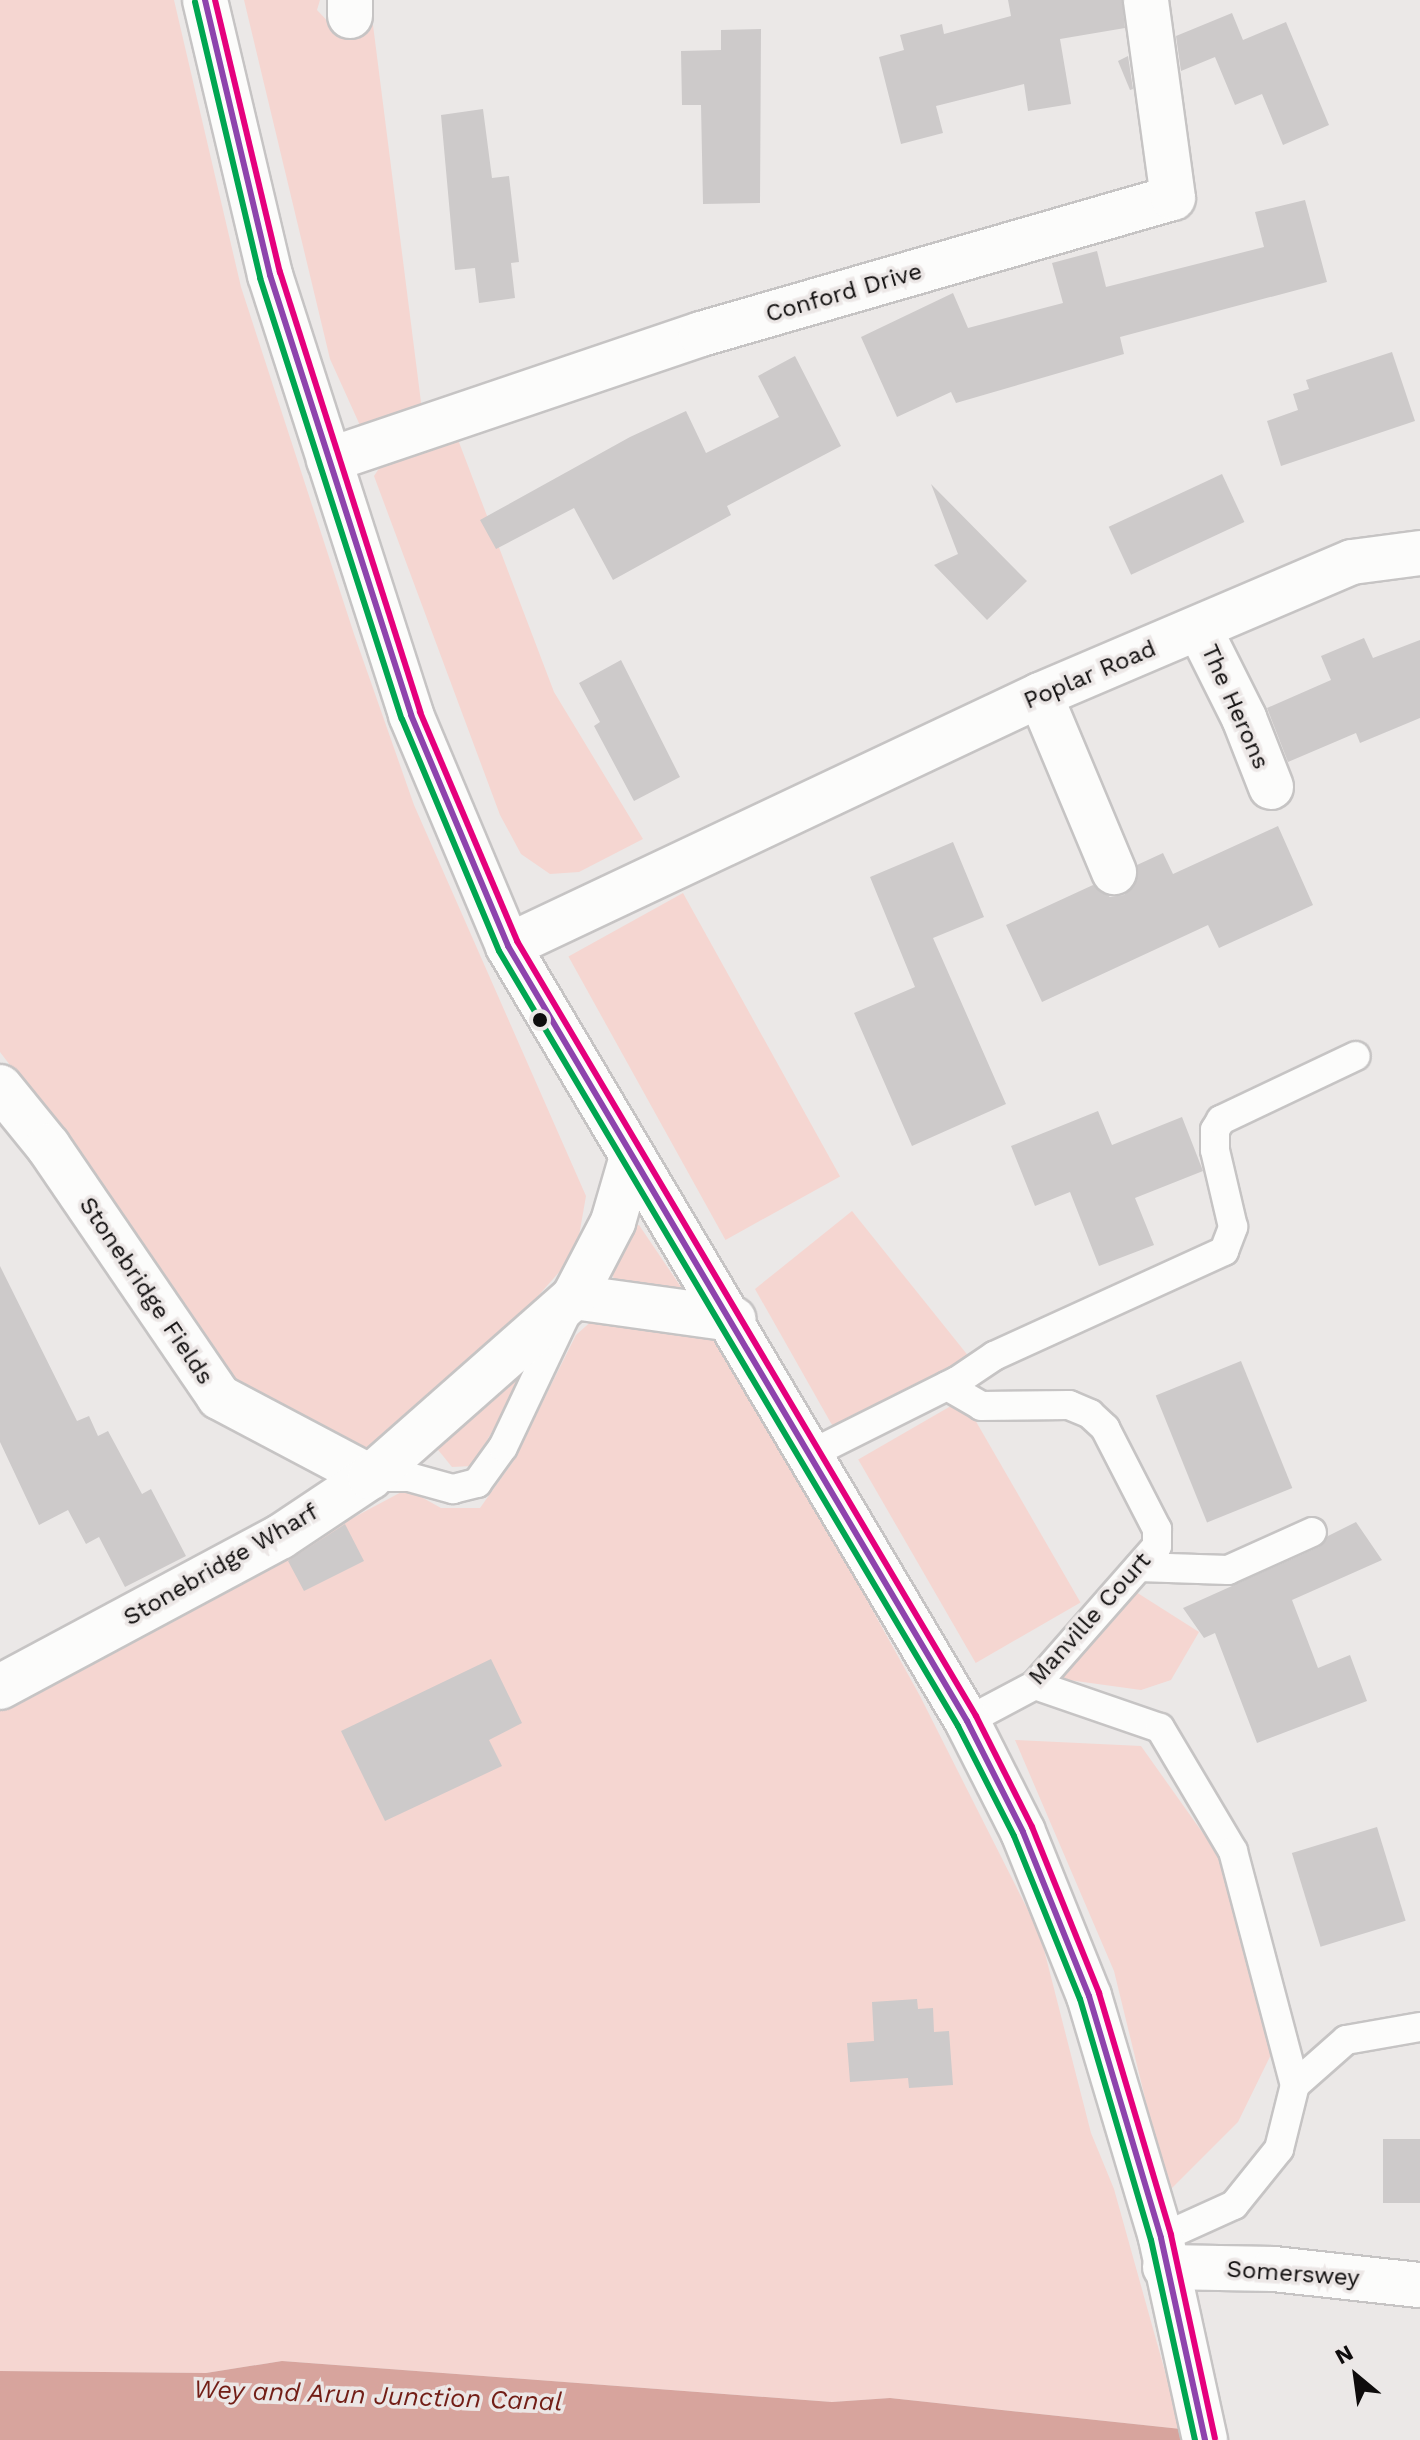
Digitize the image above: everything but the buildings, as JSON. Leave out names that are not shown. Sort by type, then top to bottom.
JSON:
[{"type":"street","points":[[205,0],[270,275],[411,715],[508,946],[631,1160],[733,1319],[967,1721],[1023,1832],[1089,1996],[1163,2253],[1201,2426]]},
{"type":"street","name":"Conford Drive","points":[[329,460],[701,334],[1173,198],[1146,0]]},
{"type":"street","name":"Poplar Road","points":[[508,946],[1040,695],[1352,562],[1420,553]]},
{"type":"street","name":"The Herons","points":[[1199,628],[1271,787]]},
{"type":"street","points":[[1040,695],[1114,872]]},
{"type":"street","name":"Stonebridge Fields","points":[[0,1087],[48,1146],[219,1397],[370,1477]]},
{"type":"street","name":"Stonebridge Wharf","points":[[0,1687],[280,1537],[370,1477],[574,1297],[613,1222],[631,1160]]},
{"type":"street","points":[[574,1297],[733,1319]]},
{"type":"street","name":"Somerswey","points":[[1163,2253],[1420,2285]]},
{"type":"lane","points":[[811,1454],[947,1386],[994,1356],[1224,1251],[1233,1227],[1215,1150],[1215,1130],[1221,1120],[1356,1056]]},
{"type":"lane","points":[[370,1477],[409,1477],[453,1489],[477,1483],[503,1447],[574,1297]]},
{"type":"lane","name":"Manville Court","points":[[947,1386],[981,1406],[1056,1404],[1090,1414],[1105,1428],[1157,1529],[1157,1546],[1035,1685],[967,1721]]},
{"type":"lane","points":[[1139,1567],[1228,1570],[1312,1532]]},
{"type":"lane","points":[[1035,1685],[1160,1728],[1233,1851],[1295,2085],[1279,2149],[1234,2205],[1163,2253]]},
{"type":"lane","points":[[1295,2085],[1346,2040],[1420,2027]]},
{"type":"shaded area","points":[[0,0],[174,0],[241,287],[354,634],[414,805],[586,1196],[576,1253],[523,1313],[366,1449],[313,1432],[240,1388],[179,1315],[60,1131],[0,1052]]},
{"type":"shaded area","points":[[244,0],[320,0],[317,10],[336,30],[373,25],[422,410],[363,432],[330,359]]},
{"type":"shaded area","points":[[457,437],[554,692],[643,839],[579,872],[550,874],[521,854],[500,815],[374,476],[384,461]]},
{"type":"shaded area","points":[[683,893],[840,1176],[726,1240],[568,957]]},
{"type":"shaded area","points":[[852,1211],[974,1363],[836,1432],[755,1289]]},
{"type":"shaded area","points":[[639,1225],[687,1296],[617,1289],[608,1260],[627,1227]]},
{"type":"shaded area","points":[[595,1318],[696,1331],[725,1344],[920,1696],[1040,1934],[1091,2133],[1114,2189],[1181,2429],[890,2398],[832,2402],[282,2361],[206,2373],[0,2371],[0,1706],[407,1489],[441,1508],[480,1508],[512,1463],[576,1335]]},
{"type":"shaded area","points":[[533,1362],[472,1466],[452,1467],[430,1440]]},
{"type":"shaded area","points":[[963,1399],[1080,1603],[976,1663],[858,1460]]},
{"type":"shaded area","points":[[1136,1592],[1199,1632],[1171,1680],[1141,1690],[1054,1678]]},
{"type":"shaded area","points":[[1015,1740],[1141,1746],[1217,1853],[1280,2036],[1238,2122],[1168,2192],[1114,1971]]},
{"type":"water","name":"Wey and Arun Junction Canal","points":[[282,2361],[832,2402],[890,2398],[1181,2429],[1215,2440],[0,2440],[0,2371],[206,2373]]},
{"type":"transit line","points":[[205,0],[270,275],[411,715],[508,946],[967,1721],[1023,1832],[1089,1996],[1161,2238],[1205,2440]]},
{"type":"transit line","points":[[215,0],[280,272],[420,712],[517,941],[976,1716],[1032,1827],[1099,1993],[1171,2235],[1215,2438]]},
{"type":"transit line","points":[[195,2],[260,278],[402,719],[499,951],[958,1726],[1014,1836],[1080,1999],[1151,2240],[1195,2440]]}]
